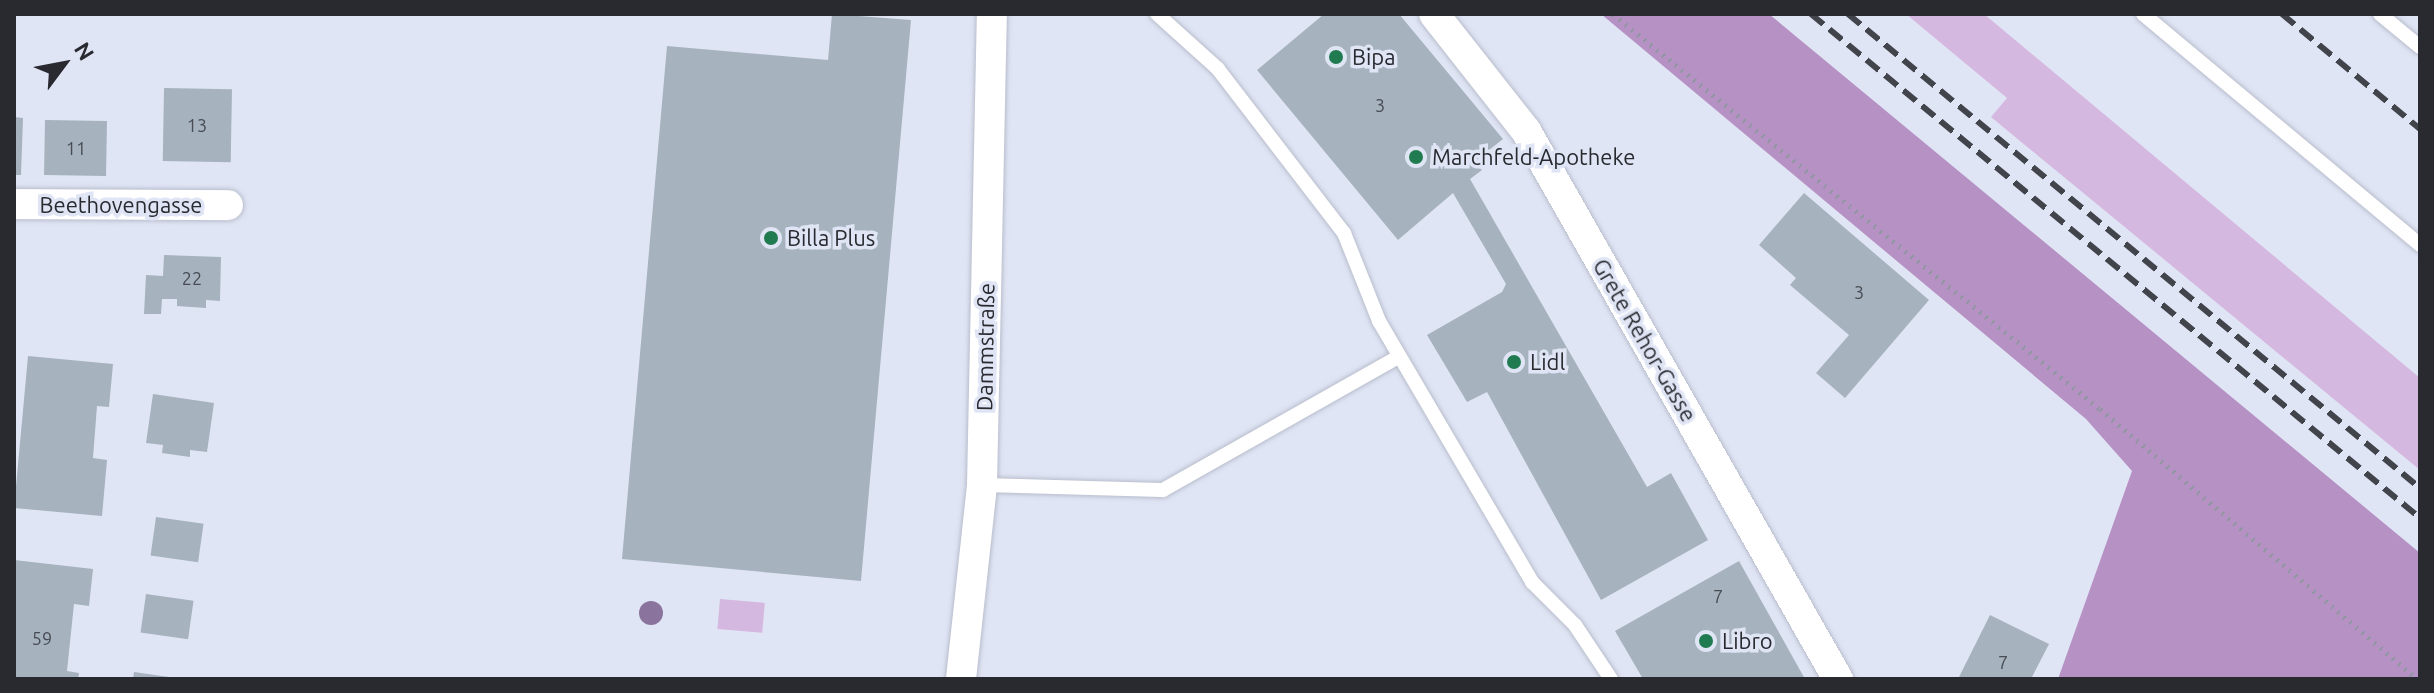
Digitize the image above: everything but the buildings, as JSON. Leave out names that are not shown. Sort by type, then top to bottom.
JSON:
[{"type":"street","name":"Dammstraße","points":[[961,679],[982,485],[992,14]]},
{"type":"street","name":"Grete Rehor-Gasse","points":[[1434,14],[1526,131],[1838,679]]},
{"type":"street","name":"Beethovengasse","points":[[14,204],[228,205]]},
{"type":"lane","points":[[1157,14],[1218,69],[1344,233],[1398,357],[1532,582],[1583,634],[1611,679]]},
{"type":"lane","points":[[2143,14],[2420,245]]},
{"type":"lane","points":[[2380,14],[2420,47]]},
{"type":"lane","points":[[982,485],[1163,490],[1398,357]]},
{"type":"path","points":[[1613,14],[2100,409],[2417,679]]},
{"type":"shaded area","points":[[1601,14],[1769,14],[2420,553],[2420,679],[2058,679],[2132,471],[2086,419]]},
{"type":"shaded area","points":[[1906,14],[1984,14],[2420,378],[2420,470],[1991,117],[2007,98]]},
{"type":"shaded area","points":[[720,599],[765,603],[762,633],[717,629]]},
{"type":"railway","points":[[1811,14],[2420,518]]},
{"type":"railway","points":[[1848,14],[2420,488]]},
{"type":"railway","points":[[2282,14],[2420,129]]},
{"type":"place","name":"Bipa","points":[[1336,57]]},
{"type":"place","name":"Marchfeld-Apotheke","points":[[1416,157]]},
{"type":"place","name":"Billa Plus","points":[[771,238]]},
{"type":"place","name":"Lidl","points":[[1514,362]]},
{"type":"place","name":"Libro","points":[[1706,641]]}]
